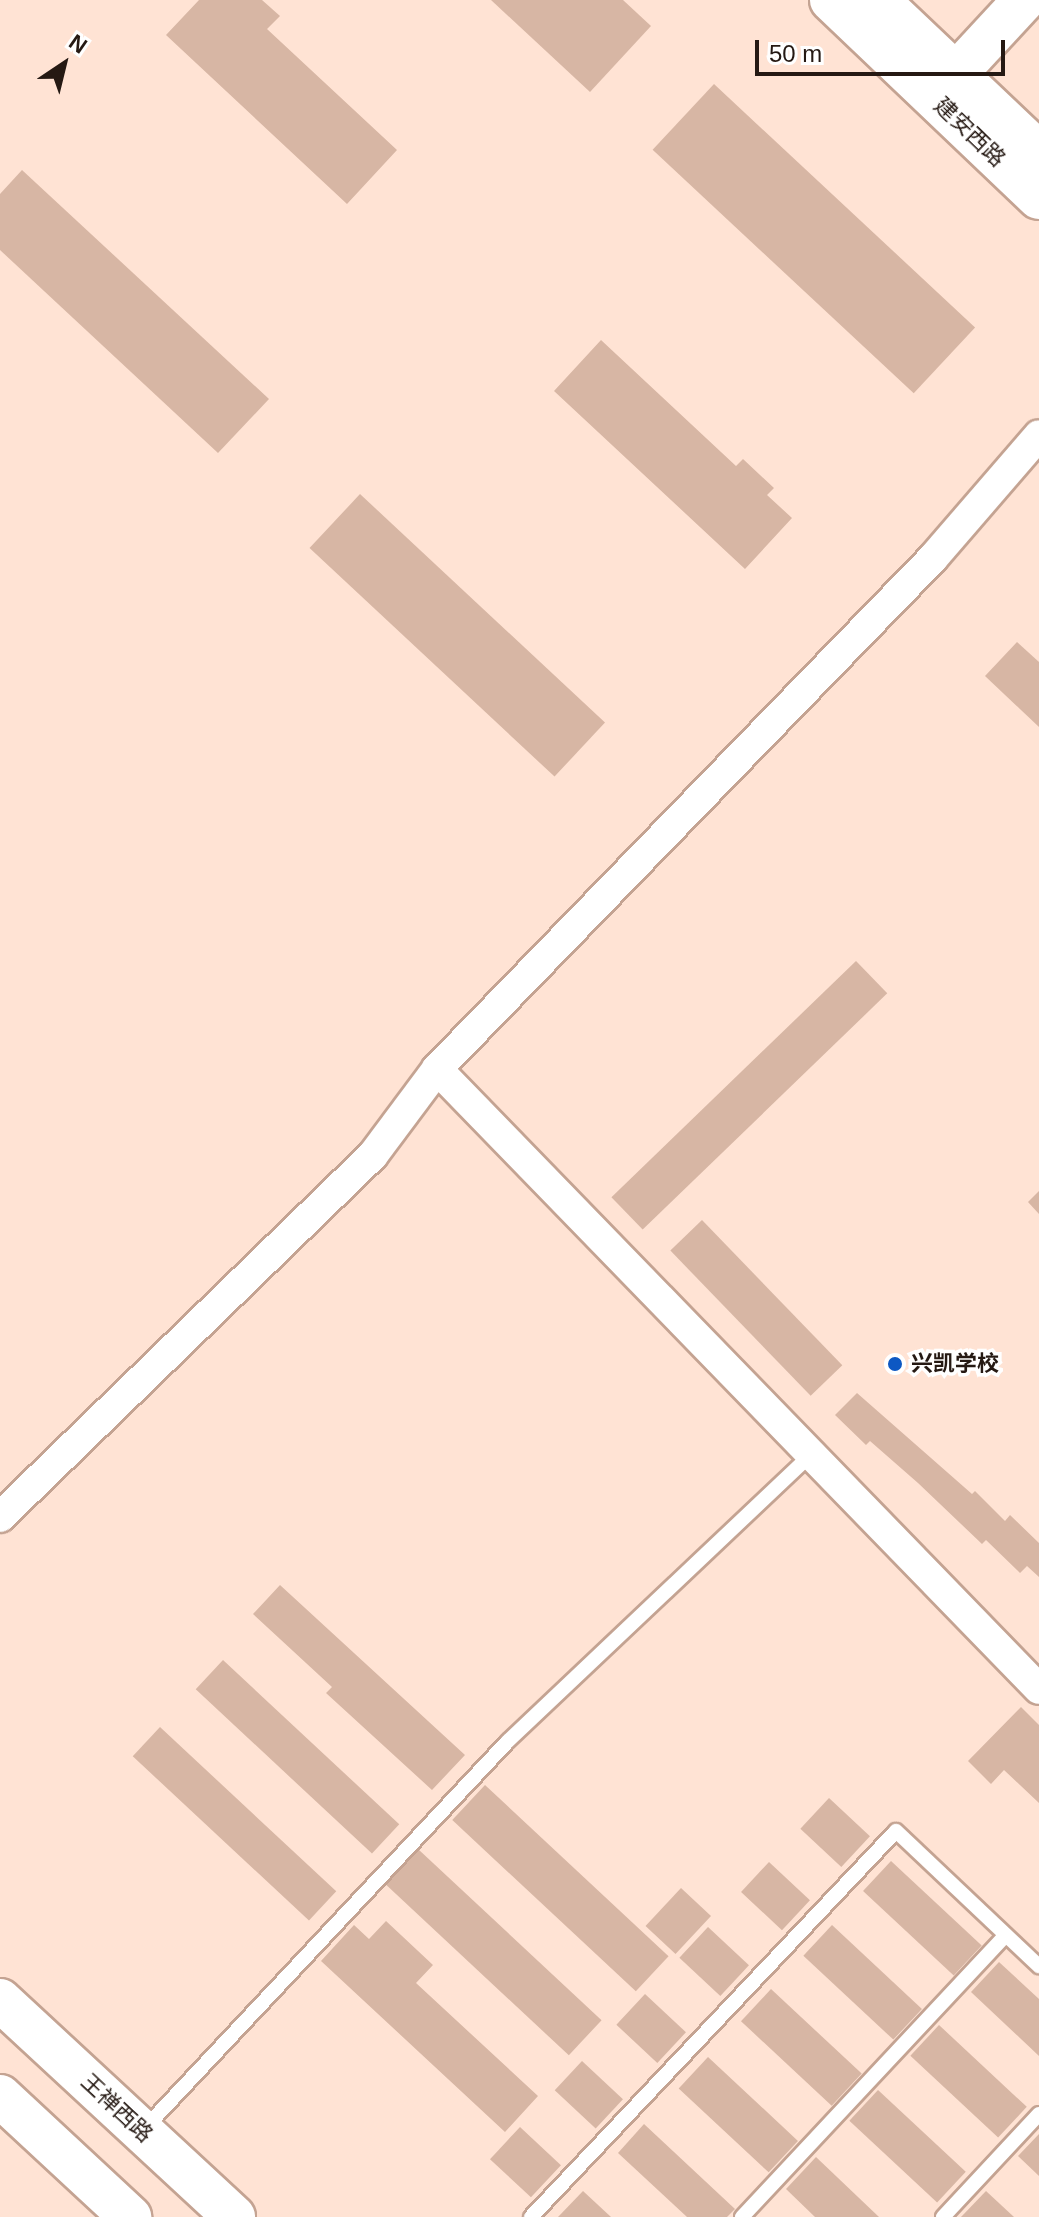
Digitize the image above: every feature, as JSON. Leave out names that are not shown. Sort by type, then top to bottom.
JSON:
[{"type":"main road","name":"建安西路","points":[[831,0],[1039,153]]},
{"type":"main road","name":"建安西路","points":[[878,0],[1039,198]]},
{"type":"main road","points":[[945,86],[1024,0]]},
{"type":"main road","name":"王禅西路","points":[[0,2000],[234,2217]]},
{"type":"main road","points":[[0,2096],[130,2217]]},
{"type":"street","points":[[0,1517],[373,1155],[437,1069],[933,558],[1039,435]]},
{"type":"street","points":[[437,1069],[1039,1689]]},
{"type":"lane","points":[[142,2132],[507,1742],[810,1455]]},
{"type":"lane","points":[[531,2217],[896,1831],[1039,1966]]},
{"type":"lane","points":[[742,2217],[1006,1935]]},
{"type":"lane","points":[[943,2217],[1039,2114]]},
{"type":"building","points":[[199,0],[262,0],[280,16],[267,29],[397,150],[347,204],[166,35]]},
{"type":"building","points":[[491,0],[623,0],[651,26],[590,92]]},
{"type":"building","points":[[714,84],[975,327],[914,393],[653,150]]},
{"type":"building","points":[[22,170],[269,399],[218,453],[0,250],[0,194]]},
{"type":"building","points":[[601,340],[736,466],[743,459],[774,488],[767,495],[792,518],[745,569],[554,391]]},
{"type":"building","points":[[360,494],[605,722],[555,777],[310,548]]},
{"type":"building","points":[[1017,642],[1039,662],[1039,727],[985,676]]},
{"type":"building","points":[[856,961],[887,993],[643,1230],[611,1197]]},
{"type":"building","points":[[1039,1191],[1039,1214],[1028,1202]]},
{"type":"building","points":[[702,1220],[842,1365],[811,1396],[670,1251]]},
{"type":"building","points":[[857,1393],[972,1494],[975,1491],[1005,1521],[1010,1515],[1039,1543],[1039,1577],[1027,1566],[1020,1573],[986,1540],[982,1544],[918,1483],[870,1441],[866,1445],[835,1415]]},
{"type":"building","points":[[280,1585],[465,1755],[432,1790],[326,1693],[332,1687],[253,1614]]},
{"type":"building","points":[[223,1660],[399,1824],[372,1854],[196,1689]]},
{"type":"building","points":[[1021,1707],[1039,1725],[1039,1803],[1004,1770],[991,1784],[968,1761]]},
{"type":"building","points":[[160,1727],[336,1891],[309,1921],[133,1756]]},
{"type":"building","points":[[485,1785],[669,1956],[636,1991],[452,1820]]},
{"type":"building","points":[[829,1798],[870,1836],[841,1867],[800,1829]]},
{"type":"building","points":[[418,1849],[602,2020],[569,2055],[385,1884]]},
{"type":"building","points":[[891,1861],[982,1946],[954,1976],[863,1891]]},
{"type":"building","points":[[769,1862],[810,1900],[782,1930],[741,1892]]},
{"type":"building","points":[[681,1888],[711,1916],[676,1954],[646,1926]]},
{"type":"building","points":[[386,1921],[433,1965],[416,1983],[538,2096],[505,2132],[321,1961],[354,1925],[369,1939]]},
{"type":"building","points":[[832,1925],[922,2009],[893,2040],[803,1956]]},
{"type":"building","points":[[708,1927],[749,1965],[720,1996],[679,1958]]},
{"type":"building","points":[[999,1962],[1039,1999],[1039,2056],[971,1992]]},
{"type":"building","points":[[771,1989],[862,2074],[832,2106],[741,2021]]},
{"type":"building","points":[[645,1994],[686,2032],[657,2063],[616,2025]]},
{"type":"building","points":[[939,2025],[1027,2107],[998,2138],[910,2056]]},
{"type":"building","points":[[708,2057],[798,2141],[769,2172],[679,2088]]},
{"type":"building","points":[[582,2061],[623,2099],[596,2128],[555,2090]]},
{"type":"building","points":[[878,2090],[966,2172],[937,2203],[849,2121]]},
{"type":"building","points":[[644,2124],[735,2209],[727,2217],[687,2217],[618,2153]]},
{"type":"building","points":[[520,2127],[561,2165],[531,2197],[490,2159]]},
{"type":"building","points":[[1039,2134],[1039,2176],[1018,2156]]},
{"type":"building","points":[[816,2157],[879,2217],[815,2217],[786,2189]]},
{"type":"building","points":[[583,2191],[611,2217],[558,2217]]},
{"type":"building","points":[[986,2191],[1014,2217],[961,2217]]},
{"type":"place","name":"兴凯学校","points":[[895,1364]]}]
